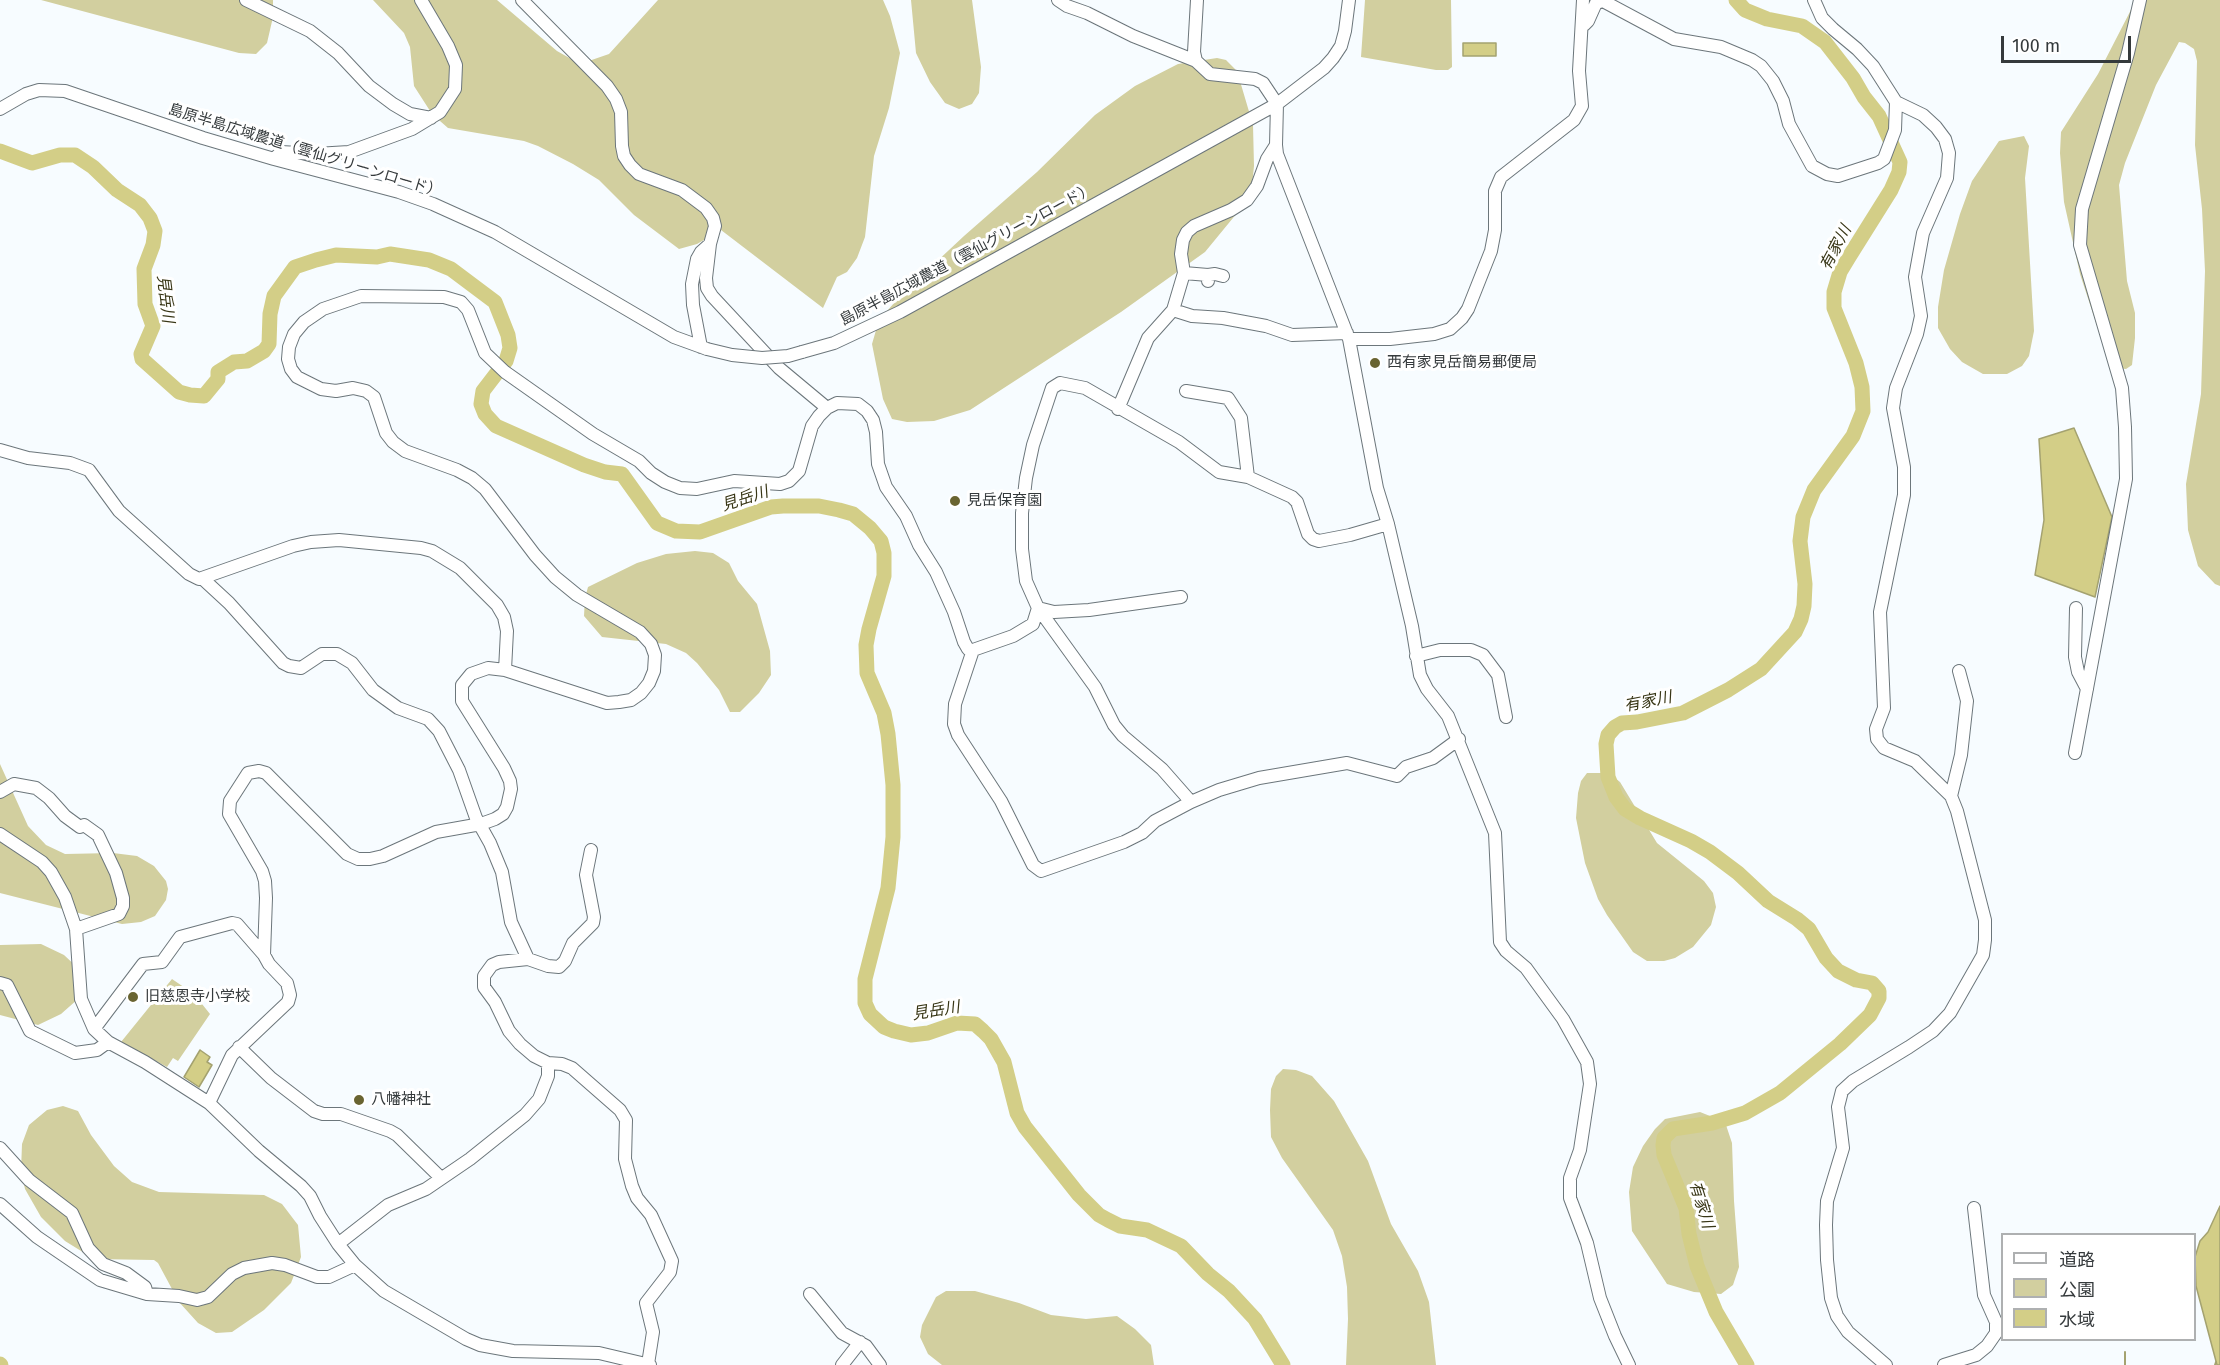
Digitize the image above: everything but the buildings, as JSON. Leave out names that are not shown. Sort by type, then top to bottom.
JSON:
[{"type":"street","points":[[246,0],[310,31],[338,53],[369,86],[393,104],[410,114],[431,118]]},
{"type":"street","points":[[274,159],[281,152],[316,154],[349,152],[412,129],[440,112],[455,89],[456,65],[448,46],[421,0]]},
{"type":"street","points":[[522,0],[607,86],[616,99],[621,112],[624,156],[630,165],[639,174],[682,189],[706,208],[713,218],[715,226],[710,244],[706,278],[707,288],[712,296],[779,368],[826,408]]},
{"type":"street","points":[[1058,0],[1066,6],[1087,13],[1133,36],[1196,61],[1210,75],[1255,79],[1263,83],[1277,104],[1277,154],[1348,336],[1377,488],[1388,524],[1412,626],[1420,675],[1426,689],[1448,716],[1496,833],[1500,942],[1506,951],[1526,968],[1563,1019],[1587,1062],[1590,1084],[1580,1150],[1570,1178],[1570,1198],[1587,1243],[1600,1298],[1629,1365]]},
{"type":"street","points":[[1196,61],[1194,52],[1197,0]]},
{"type":"street","name":"島原半島広域農道（雲仙グリーンロード）","points":[[0,109],[39,90],[65,91],[274,159],[399,192],[462,216],[495,232],[666,332],[704,348],[732,355],[762,358],[788,356],[834,343],[900,312],[1277,104],[1333,58],[1341,45],[1345,31],[1349,0]]},
{"type":"street","points":[[1173,310],[1266,326],[1292,334],[1390,339],[1434,334],[1450,329],[1468,309],[1491,251],[1495,230],[1496,191],[1501,177],[1579,113],[1582,106],[1579,71],[1583,0]]},
{"type":"street","points":[[1583,26],[1599,0],[1674,39],[1721,47],[1752,60],[1761,66],[1773,81],[1783,101],[1789,124],[1812,166],[1819,171],[1838,176],[1884,159],[1893,138],[1896,102]]},
{"type":"street","points":[[1814,0],[1822,18],[1873,66],[1896,102],[1923,115],[1936,127],[1945,139],[1949,153],[1947,178],[1923,233],[1915,277],[1921,315],[1917,334],[1896,388],[1893,408],[1904,467],[1904,495],[1880,612],[1884,708],[1876,729],[1876,739],[1884,748],[1915,761],[1951,796],[1985,920],[1983,956],[1950,1013],[1933,1031],[1853,1081],[1842,1091],[1838,1107],[1843,1148],[1827,1201],[1827,1260],[1831,1298],[1837,1316],[1848,1332],[1886,1365]]},
{"type":"street","points":[[2075,753],[2126,479],[2122,388],[2080,245],[2082,209],[2128,53],[2140,0]]},
{"type":"street","points":[[1118,409],[1149,338],[1173,310],[1184,273],[1181,254],[1187,232],[1194,226],[1248,200],[1276,145]]},
{"type":"street","points":[[704,348],[693,305],[692,284],[697,259],[710,244]]},
{"type":"street","points":[[1184,273],[1208,278],[1215,274],[1223,276]]},
{"type":"street","points":[[264,955],[265,881],[262,871],[232,821],[229,808],[230,801],[248,773],[259,771],[266,773],[342,849],[358,859],[383,856],[436,832],[481,824],[503,814],[510,797],[510,781],[466,710],[461,693],[462,685],[471,674],[488,668],[505,670],[607,703],[631,700],[649,683],[654,671],[655,655],[651,644],[640,632],[577,595],[555,577],[535,555],[485,489],[472,478],[457,470],[405,452],[393,442],[386,433],[374,397],[366,391],[353,388],[336,391],[321,389],[297,377],[288,359],[289,347],[294,334],[304,322],[323,309],[361,297],[444,297],[461,302],[468,310],[484,353],[501,369],[574,422],[639,461],[665,482],[680,488],[697,489],[734,481],[780,484],[789,481],[799,471],[813,426],[826,408],[837,403],[858,404],[873,420],[878,464],[886,487],[906,516],[919,545],[936,572],[968,649],[973,650],[1013,636],[1033,624],[1038,608]]},
{"type":"street","points":[[1191,802],[1162,769],[1114,725],[1095,687],[1038,608],[1026,581],[1022,549],[1022,513],[1026,478],[1033,445],[1052,388],[1060,383],[1085,388],[1179,442],[1219,472],[1248,477],[1292,497],[1297,502],[1308,534],[1313,539],[1319,541],[1350,535],[1388,524]]},
{"type":"street","points":[[1186,391],[1228,398],[1240,418],[1248,477]]},
{"type":"street","points":[[0,450],[28,458],[70,463],[89,470],[95,475],[119,511],[193,578],[203,579],[293,546],[311,542],[339,540],[432,551],[460,568],[497,605],[504,617],[507,630],[505,670]]},
{"type":"street","points":[[203,579],[229,603],[283,663],[301,668],[322,654],[337,654],[352,663],[373,690],[398,708],[428,719],[434,724],[459,770],[476,818],[481,824],[502,872],[511,922],[528,959]]},
{"type":"street","points":[[1038,608],[1054,612],[1089,610],[1181,597]]},
{"type":"street","points":[[2076,608],[2075,657],[2078,672],[2087,689]]},
{"type":"street","points":[[973,650],[955,704],[954,724],[958,735],[1001,801],[1036,869],[1046,871],[1124,842],[1142,833],[1155,821],[1219,790],[1259,778],[1332,764],[1360,765],[1397,776],[1406,767],[1433,758],[1459,739]]},
{"type":"street","points":[[1416,656],[1440,650],[1471,650],[1483,655],[1498,675],[1506,717]]},
{"type":"street","points":[[1951,796],[1961,755],[1967,701],[1959,671]]},
{"type":"street","points":[[0,792],[14,784],[36,788],[49,798],[65,816],[98,834],[116,873],[123,898],[122,910],[119,914],[76,929]]},
{"type":"street","points":[[0,834],[42,862],[51,872],[65,897],[76,929],[81,999],[94,1029],[108,1042],[145,1062],[209,1103],[259,1151],[301,1186],[310,1196],[338,1245],[355,1265],[384,1291],[480,1345],[513,1351],[599,1353],[649,1365],[653,1332],[646,1303],[670,1272],[672,1261],[651,1215],[637,1198],[632,1186],[625,1159],[626,1119],[620,1110],[572,1068],[562,1064],[548,1063],[534,1056],[519,1044],[509,1031],[483,982],[486,970],[499,962],[528,959],[559,967],[565,961],[573,943],[593,923],[594,917],[586,882],[591,850]]},
{"type":"street","points":[[94,1029],[143,964],[162,962],[180,937],[232,923],[237,924],[287,983],[290,995],[288,1002],[239,1047],[226,1064],[209,1103]]},
{"type":"street","points":[[0,983],[7,985],[30,1031],[75,1053],[98,1050],[108,1042]]},
{"type":"street","points":[[239,1047],[271,1078],[314,1111],[323,1114],[341,1114],[390,1131],[397,1135],[441,1178]]},
{"type":"street","points":[[338,1245],[388,1205],[426,1189],[501,1136],[539,1100],[548,1076],[548,1063]]},
{"type":"street","points":[[0,1148],[29,1180],[72,1213],[88,1248],[103,1264],[126,1273],[145,1287],[147,1293]]},
{"type":"street","points":[[0,1204],[37,1237],[100,1280],[147,1293],[197,1300],[208,1297],[232,1274],[244,1268],[272,1263],[285,1265],[317,1277],[329,1277],[355,1265]]},
{"type":"street","points":[[1944,1365],[1976,1355],[1987,1346],[1996,1333],[1996,1322],[1984,1295],[1974,1208]]},
{"type":"street","points":[[810,1294],[842,1333],[867,1346],[880,1365]]},
{"type":"street","points":[[842,1365],[860,1342]]},
{"type":"green space","points":[[41,0],[273,0],[273,17],[267,43],[256,54],[239,53]]},
{"type":"green space","points":[[373,0],[497,0],[557,51],[580,64],[609,54],[658,0],[883,0],[900,53],[889,108],[874,156],[865,237],[857,258],[847,272],[837,277],[823,308],[721,230],[697,244],[679,249],[634,215],[599,180],[573,164],[524,141],[448,128],[432,114],[414,86],[410,47],[404,33]]},
{"type":"green space","points":[[911,0],[972,0],[981,67],[979,93],[972,104],[959,109],[945,103],[930,82],[916,53]]},
{"type":"green space","points":[[1365,0],[1451,0],[1452,67],[1448,70],[1436,70],[1361,57]]},
{"type":"green space","points":[[2136,0],[2220,0],[2220,586],[2215,584],[2198,566],[2188,530],[2186,484],[2201,394],[2205,271],[2202,209],[2195,145],[2197,61],[2194,49],[2179,42],[2156,85],[2125,163],[2119,185],[2127,281],[2135,313],[2132,365],[2126,369],[2117,368],[2099,332],[2080,274],[2064,202],[2060,153],[2061,132],[2098,74]]},
{"type":"green space","points":[[1217,58],[1226,60],[1237,71],[1253,125],[1254,166],[1252,186],[1242,207],[1205,252],[1121,312],[970,410],[934,421],[907,422],[892,419],[883,399],[872,344],[879,320],[903,293],[1037,172],[1095,115],[1135,86],[1178,64]]},
{"type":"green space","points":[[2024,136],[2029,146],[2025,178],[2034,331],[2029,356],[2022,366],[2007,374],[1983,374],[1962,362],[1950,349],[1938,328],[1938,307],[1944,270],[1972,181],[1999,141]]},
{"type":"green space","points":[[695,551],[713,553],[729,563],[738,581],[757,604],[770,651],[771,675],[759,693],[740,712],[730,712],[719,690],[686,653],[666,644],[602,637],[584,616],[588,587],[637,563],[666,554]]},
{"type":"green space","points":[[0,764],[28,826],[46,845],[65,854],[113,853],[137,856],[154,866],[166,881],[168,889],[166,900],[155,916],[141,922],[122,924],[0,893]]},
{"type":"green space","points":[[1587,773],[1609,773],[1620,782],[1657,843],[1704,881],[1713,893],[1716,907],[1711,925],[1693,947],[1675,958],[1664,961],[1647,961],[1633,952],[1598,899],[1585,863],[1576,818],[1578,793],[1581,781]]},
{"type":"green space","points":[[41,944],[64,955],[80,970],[78,999],[61,1014],[38,1025],[0,1015],[0,945]]},
{"type":"green space","points":[[172,979],[194,994],[210,1014],[178,1061],[173,1058],[167,1067],[121,1042]]},
{"type":"green space","points":[[1283,1069],[1296,1070],[1312,1076],[1334,1101],[1368,1161],[1391,1224],[1418,1271],[1429,1302],[1436,1365],[1346,1365],[1347,1287],[1342,1256],[1333,1230],[1282,1158],[1271,1137],[1271,1089],[1276,1076]]},
{"type":"green space","points":[[63,1106],[78,1111],[91,1135],[114,1166],[132,1182],[159,1192],[264,1195],[282,1204],[298,1225],[301,1257],[291,1283],[264,1310],[232,1332],[216,1333],[198,1323],[179,1302],[158,1263],[154,1260],[94,1259],[65,1241],[41,1217],[25,1189],[21,1171],[22,1144],[29,1125],[47,1110]]},
{"type":"green space","points":[[1700,1112],[1725,1122],[1732,1143],[1739,1267],[1733,1285],[1721,1294],[1694,1292],[1667,1284],[1632,1231],[1629,1192],[1633,1167],[1643,1146],[1665,1119]]},
{"type":"green space","points":[[946,1291],[975,1291],[1019,1303],[1051,1315],[1086,1319],[1117,1316],[1151,1345],[1154,1365],[942,1365],[928,1354],[920,1337],[922,1325],[936,1297]]},
{"type":"water","points":[[1463,43],[1496,43],[1496,56],[1463,56]]},
{"type":"water","points":[[2074,428],[2112,517],[2095,597],[2035,575],[2044,520],[2039,439]]},
{"type":"water","points":[[200,1050],[210,1057],[207,1062],[212,1065],[199,1087],[184,1077]]},
{"type":"water","points":[[2220,1206],[2220,1365],[2217,1365],[2196,1286],[2196,1254],[2200,1241],[2208,1232]]},
{"type":"waterway","name":"有家川","points":[[1736,0],[1745,10],[1767,19],[1802,26],[1825,42],[1879,116],[1900,162],[1899,172],[1891,190],[1840,272],[1834,292],[1834,308],[1856,363],[1862,387],[1863,411],[1853,436],[1814,490],[1803,517],[1800,541],[1805,584],[1804,606],[1795,632],[1761,669],[1728,690],[1683,713],[1622,723],[1608,735],[1606,744],[1608,777],[1616,797],[1625,809],[1710,852],[1738,873],[1768,901],[1809,929],[1826,958],[1838,971],[1856,980],[1872,983],[1879,991],[1879,998],[1870,1015],[1840,1044],[1780,1093],[1745,1113],[1712,1123],[1673,1129],[1664,1138],[1664,1155],[1686,1208],[1689,1234],[1697,1266],[1716,1312],[1747,1365]]},
{"type":"waterway","name":"見岳川","points":[[0,151],[32,163],[60,155],[75,155],[93,167],[117,190],[140,205],[150,218],[155,231],[153,245],[144,269],[145,304],[153,326],[141,354],[142,359],[179,392],[204,396],[218,379],[218,372],[234,362],[247,361],[264,351],[269,344],[270,314],[274,296],[295,267],[336,255],[377,257],[390,254],[429,260],[451,269],[495,302],[508,335],[510,348],[506,361],[483,391],[481,404],[485,414],[496,426],[584,465],[605,472],[622,474],[657,523],[676,531],[700,532],[771,507],[783,506],[819,506],[839,510],[853,514],[870,528],[881,541],[884,553],[884,576],[866,645],[867,673],[884,713],[893,785],[893,837],[888,888],[865,979],[865,1003],[870,1014],[884,1027],[911,1035],[928,1033],[957,1023],[975,1024],[991,1039],[1004,1062],[1017,1113],[1025,1127],[1079,1195],[1099,1215],[1108,1220],[1120,1226],[1147,1230],[1181,1246],[1255,1319],[1283,1365]]},
{"type":"waterway","points":[[2125,1352],[2125,1365]]},
{"type":"place","name":"西有家見岳簡易郵便局","points":[[1375,363]]},
{"type":"place","name":"見岳保育園","points":[[955,501]]},
{"type":"place","name":"旧慈恩寺小学校","points":[[133,997]]},
{"type":"place","name":"八幡神社","points":[[359,1100]]}]
